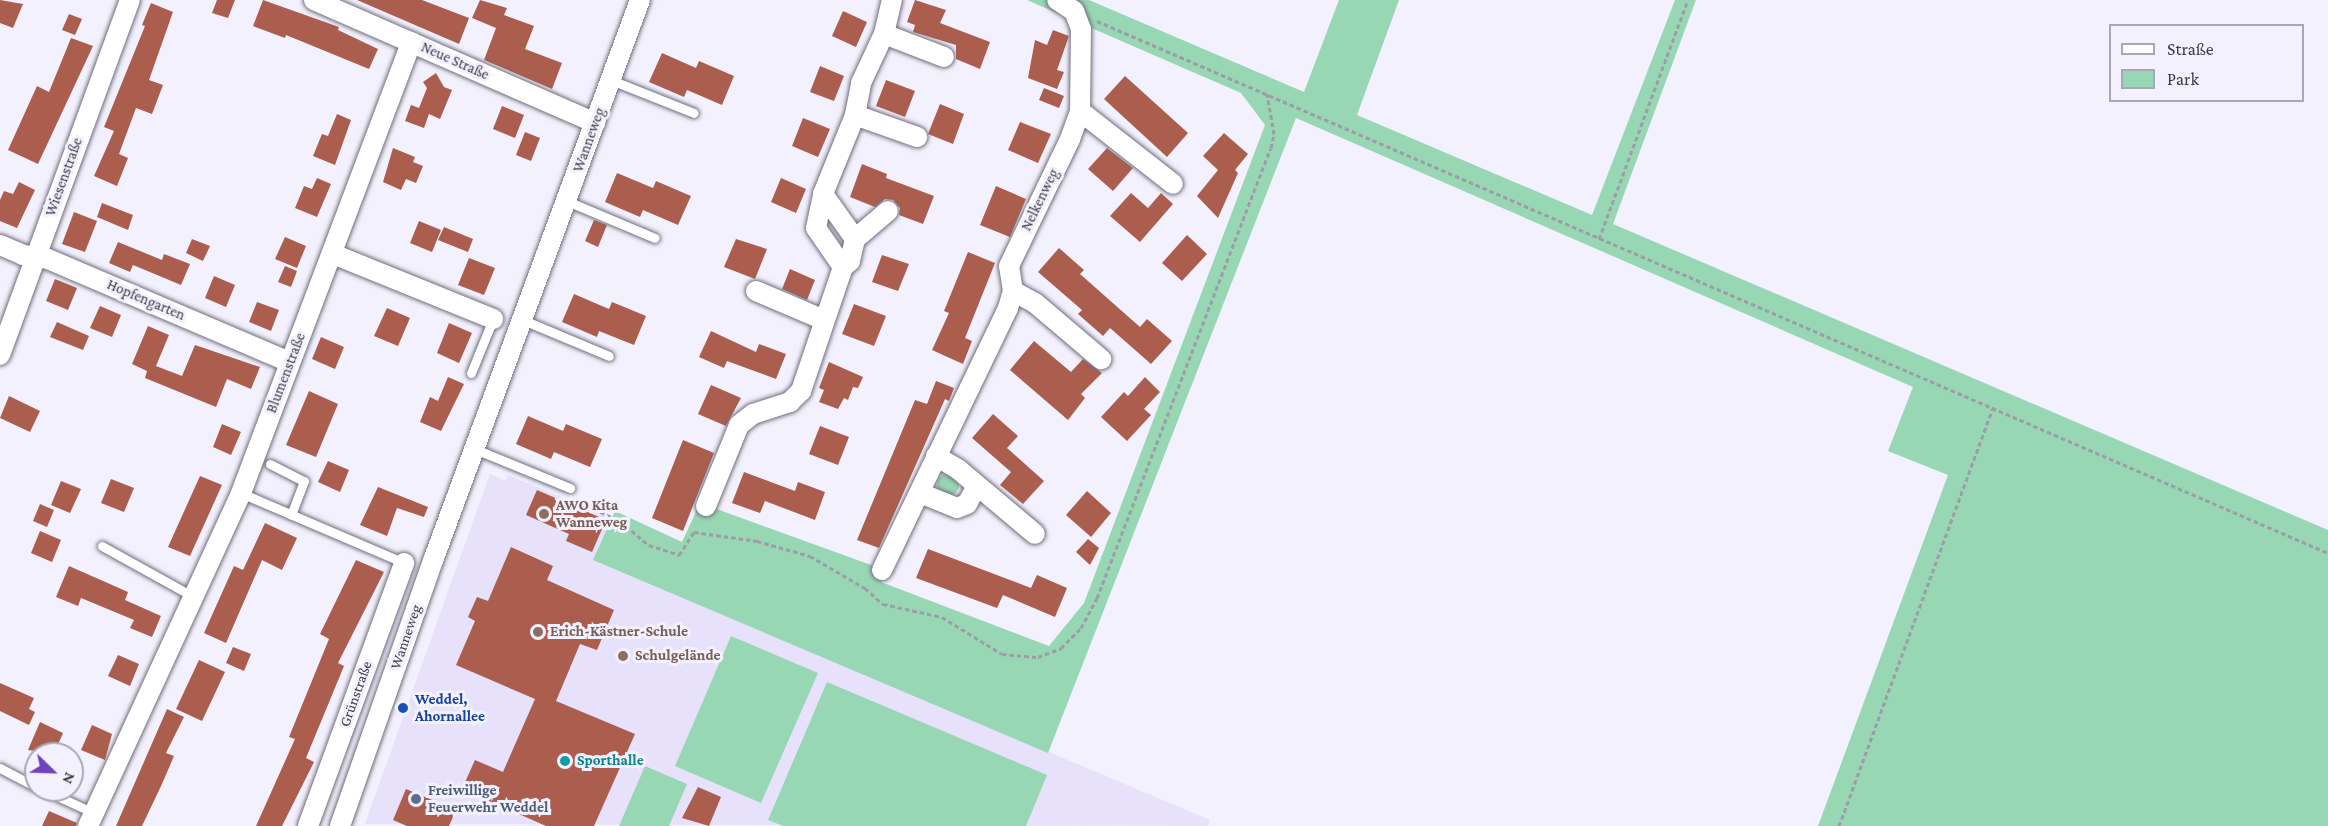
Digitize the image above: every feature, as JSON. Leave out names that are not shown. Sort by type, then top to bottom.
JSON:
[{"type":"street","name":"Wiesenstraße","points":[[0,355],[130,0]]},
{"type":"street","name":"Neue Straße","points":[[314,0],[595,123]]},
{"type":"street","name":"Wanneweg","points":[[340,826],[475,449],[640,0]]},
{"type":"street","points":[[843,267],[816,228],[824,194],[855,115],[861,83],[884,34],[892,0]]},
{"type":"street","name":"Nelkenweg","points":[[882,570],[1008,308],[1013,291],[1009,266],[1070,139],[1080,111],[1083,50],[1081,29],[1066,5]]},
{"type":"street","points":[[884,34],[944,57]]},
{"type":"street","name":"Blumenstraße","points":[[91,819],[241,492],[333,254],[411,42]]},
{"type":"street","points":[[1080,111],[1097,121],[1173,184]]},
{"type":"street","points":[[855,115],[917,137]]},
{"type":"street","points":[[824,194],[855,239]]},
{"type":"street","points":[[706,506],[739,425],[753,414],[790,402],[801,391],[843,267],[850,261],[855,239],[888,211]]},
{"type":"street","name":"Hopfengarten","points":[[0,245],[48,259],[290,362]]},
{"type":"street","points":[[333,254],[493,319]]},
{"type":"street","points":[[756,291],[824,320]]},
{"type":"street","points":[[1013,291],[1035,303],[1101,359]]},
{"type":"street","points":[[936,456],[977,486],[1035,534]]},
{"type":"street","points":[[920,493],[957,508],[968,504],[977,486]]},
{"type":"street","name":"Grünstraße","points":[[308,826],[404,563]]},
{"type":"lane","points":[[611,80],[694,113]]},
{"type":"lane","points":[[567,201],[655,238]]},
{"type":"lane","points":[[471,373],[493,319]]},
{"type":"lane","points":[[523,320],[609,356]]},
{"type":"lane","points":[[475,449],[567,492]]},
{"type":"lane","points":[[270,464],[304,481],[291,514]]},
{"type":"lane","points":[[241,492],[404,563]]},
{"type":"lane","points":[[102,546],[194,597]]},
{"type":"lane","points":[[0,768],[24,781]]},
{"type":"lane","name":"Blumenstraße","points":[[63,802],[91,819]]},
{"type":"path","points":[[1599,239],[1688,0]]},
{"type":"path","points":[[1066,5],[1599,239],[2328,553]]},
{"type":"path","points":[[567,492],[620,520],[649,545],[679,555],[694,532],[765,543],[825,563],[883,604],[942,617],[1002,654],[1038,657],[1062,648],[1081,628],[1097,598],[1271,148],[1274,134],[1267,94]]},
{"type":"path","points":[[1839,826],[1993,408]]},
{"type":"shaded area","name":"Schulgelände","points":[[490,474],[506,481],[508,475],[612,518],[594,560],[1210,820],[1208,826],[365,824]]},
{"type":"green space","points":[[1027,0],[1089,0],[1304,92],[1339,0],[1399,0],[1357,115],[1592,215],[1675,0],[1696,0],[1613,224],[2328,530],[2328,826],[1818,826],[1948,475],[1888,451],[1913,387],[1296,118],[1048,753],[593,560],[615,511],[682,542],[700,503],[885,570],[881,582],[1049,646],[1084,603],[1265,125],[1241,93]]},
{"type":"green space","points":[[948,474],[956,477],[959,485],[956,493],[948,496],[940,493],[937,485],[940,477]]},
{"type":"green space","points":[[731,636],[818,673],[761,803],[675,766]]},
{"type":"green space","points":[[827,682],[1047,775],[1026,826],[783,826],[768,820]]},
{"type":"green space","points":[[645,766],[687,784],[669,826],[619,826]]},
{"type":"building","points":[[0,0],[23,4],[13,28],[0,23]]},
{"type":"building","points":[[217,0],[235,0],[228,18],[212,13]]},
{"type":"building","points":[[263,0],[339,27],[338,30],[378,49],[369,69],[286,35],[285,38],[253,26]]},
{"type":"building","points":[[357,0],[422,0],[469,18],[459,44]]},
{"type":"building","points":[[480,0],[507,8],[504,15],[534,26],[525,49],[562,63],[552,89],[484,60],[496,28],[472,18]]},
{"type":"building","points":[[915,0],[946,10],[940,23],[990,42],[980,69],[956,59],[956,45],[913,32],[915,25],[907,22]]},
{"type":"building","points":[[151,3],[173,12],[149,80],[163,85],[152,114],[136,108],[119,154],[128,158],[117,186],[94,176],[114,131],[104,127],[145,26],[142,25]]},
{"type":"building","points":[[843,11],[867,22],[856,47],[832,36]]},
{"type":"building","points":[[69,14],[82,19],[75,35],[62,30]]},
{"type":"building","points":[[1053,30],[1069,36],[1057,70],[1064,72],[1057,89],[1028,78],[1035,40],[1047,45]]},
{"type":"building","points":[[71,38],[93,46],[38,164],[8,150],[37,86],[49,92]]},
{"type":"building","points":[[662,53],[696,68],[699,61],[734,76],[722,105],[687,90],[684,97],[649,82]]},
{"type":"building","points":[[820,66],[844,76],[834,101],[810,92]]},
{"type":"building","points":[[436,73],[444,87],[452,90],[440,119],[429,114],[424,128],[405,121],[411,105],[419,108],[427,88],[423,82]]},
{"type":"building","points":[[1125,76],[1188,133],[1167,157],[1104,99]]},
{"type":"building","points":[[886,80],[915,91],[905,117],[876,106]]},
{"type":"building","points":[[1044,88],[1064,96],[1059,108],[1039,100]]},
{"type":"building","points":[[940,104],[964,114],[953,144],[928,134]]},
{"type":"building","points":[[502,106],[524,115],[515,138],[493,129]]},
{"type":"building","points":[[337,114],[351,120],[335,165],[313,156],[322,134],[328,136]]},
{"type":"building","points":[[803,118],[830,129],[818,157],[792,146]]},
{"type":"building","points":[[1020,122],[1051,134],[1038,163],[1008,150]]},
{"type":"building","points":[[525,132],[540,138],[531,161],[516,155]]},
{"type":"building","points":[[1224,133],[1248,154],[1235,170],[1238,173],[1218,218],[1197,196],[1218,170],[1203,156]]},
{"type":"building","points":[[393,148],[415,157],[413,162],[423,166],[416,183],[406,179],[401,190],[383,182]]},
{"type":"building","points":[[1107,148],[1133,168],[1113,191],[1088,169]]},
{"type":"building","points":[[862,164],[887,174],[886,178],[934,196],[923,224],[899,215],[900,208],[893,200],[885,199],[875,207],[850,197]]},
{"type":"building","points":[[617,173],[653,188],[656,181],[691,196],[678,225],[643,210],[640,217],[605,202]]},
{"type":"building","points":[[317,178],[331,184],[317,217],[295,208],[304,186],[312,189]]},
{"type":"building","points":[[781,178],[806,189],[796,213],[771,202]]},
{"type":"building","points":[[19,182],[35,190],[17,228],[0,221],[0,200],[4,191],[13,194]]},
{"type":"building","points":[[996,186],[1026,199],[1010,237],[980,225]]},
{"type":"building","points":[[1131,193],[1148,208],[1161,193],[1173,204],[1140,242],[1110,216]]},
{"type":"building","points":[[102,203],[133,215],[128,230],[97,217]]},
{"type":"building","points":[[74,212],[97,221],[85,252],[62,244]]},
{"type":"building","points":[[594,220],[607,225],[598,247],[585,241]]},
{"type":"building","points":[[419,221],[441,230],[432,252],[410,243]]},
{"type":"building","points":[[444,227],[473,239],[468,252],[438,240]]},
{"type":"building","points":[[1187,235],[1207,254],[1182,281],[1162,263]]},
{"type":"building","points":[[285,237],[306,246],[297,268],[275,259]]},
{"type":"building","points":[[192,239],[210,246],[203,261],[186,253]]},
{"type":"building","points":[[736,239],[767,249],[755,279],[724,267]]},
{"type":"building","points":[[118,242],[162,260],[164,254],[190,264],[181,285],[133,265],[130,272],[109,263]]},
{"type":"building","points":[[1059,248],[1084,270],[1080,274],[1140,327],[1147,319],[1172,341],[1151,364],[1110,328],[1103,336],[1078,314],[1082,310],[1038,272]]},
{"type":"building","points":[[968,252],[995,263],[965,338],[972,341],[963,364],[932,350],[949,313],[944,311]]},
{"type":"building","points":[[882,255],[909,264],[898,291],[872,282]]},
{"type":"building","points":[[469,258],[495,268],[484,295],[458,285]]},
{"type":"building","points":[[285,266],[297,271],[291,287],[278,282]]},
{"type":"building","points":[[790,269],[815,280],[807,300],[782,289]]},
{"type":"building","points":[[214,276],[235,285],[226,307],[205,298]]},
{"type":"building","points":[[55,279],[77,288],[68,310],[46,301]]},
{"type":"building","points":[[574,294],[609,309],[612,302],[646,316],[634,345],[599,331],[597,337],[562,322]]},
{"type":"building","points":[[257,302],[279,310],[271,331],[249,322]]},
{"type":"building","points":[[854,304],[886,316],[874,346],[842,334]]},
{"type":"building","points":[[100,306],[121,315],[112,337],[90,328]]},
{"type":"building","points":[[387,308],[410,318],[398,346],[374,336]]},
{"type":"building","points":[[57,322],[89,336],[83,350],[50,337]]},
{"type":"building","points":[[449,323],[472,333],[459,363],[437,353]]},
{"type":"building","points":[[148,326],[169,335],[156,366],[182,376],[195,345],[260,367],[251,389],[227,379],[216,407],[145,378],[147,371],[132,364]]},
{"type":"building","points":[[711,331],[756,352],[759,344],[786,354],[776,379],[727,361],[724,368],[699,357]]},
{"type":"building","points":[[321,337],[344,347],[335,369],[312,359]]},
{"type":"building","points":[[1034,341],[1071,372],[1083,359],[1102,373],[1081,394],[1085,398],[1068,420],[1010,370]]},
{"type":"building","points":[[829,362],[863,377],[858,388],[853,387],[848,400],[844,398],[838,409],[819,402],[824,390],[819,388]]},
{"type":"building","points":[[448,377],[464,384],[441,431],[420,422],[430,397],[438,401]]},
{"type":"building","points":[[1145,377],[1160,392],[1144,409],[1151,415],[1127,441],[1101,417],[1124,392],[1128,396]]},
{"type":"building","points":[[936,381],[954,388],[949,401],[945,399],[879,548],[857,540],[915,400],[927,404]]},
{"type":"building","points":[[711,385],[741,398],[726,426],[698,414]]},
{"type":"building","points":[[309,391],[338,404],[316,457],[286,445]]},
{"type":"building","points":[[9,396],[40,411],[30,432],[0,418]]},
{"type":"building","points":[[993,414],[1018,436],[1007,448],[1044,481],[1023,504],[1000,485],[1011,472],[972,438]]},
{"type":"building","points":[[528,416],[563,431],[566,424],[602,439],[590,467],[554,452],[551,459],[516,444]]},
{"type":"building","points":[[222,424],[241,432],[231,455],[213,447]]},
{"type":"building","points":[[820,426],[849,437],[838,465],[809,454]]},
{"type":"building","points":[[683,440],[714,453],[683,531],[652,518]]},
{"type":"building","points":[[328,461],[349,470],[340,492],[318,482]]},
{"type":"building","points":[[744,472],[795,491],[798,482],[825,492],[815,520],[765,501],[760,513],[732,503]]},
{"type":"building","points":[[200,476],[222,485],[190,556],[168,547]]},
{"type":"building","points":[[111,479],[134,488],[124,512],[101,503]]},
{"type":"building","points":[[61,481],[81,489],[70,513],[51,505]]},
{"type":"building","points":[[378,487],[428,507],[424,517],[397,508],[387,536],[360,525]]},
{"type":"building","points":[[537,490],[606,520],[592,552],[566,541],[569,534],[526,515]]},
{"type":"building","points":[[1087,491],[1111,513],[1091,537],[1066,515]]},
{"type":"building","points":[[40,504],[54,510],[47,527],[33,521]]},
{"type":"building","points":[[265,523],[297,538],[282,570],[262,560],[226,643],[204,633],[234,566],[243,570]]},
{"type":"building","points":[[40,531],[61,540],[52,562],[31,553]]},
{"type":"building","points":[[1088,539],[1099,548],[1090,565],[1076,552]]},
{"type":"building","points":[[511,547],[553,566],[547,580],[614,610],[597,650],[580,644],[556,701],[635,734],[594,826],[546,826],[462,789],[475,760],[503,772],[535,699],[456,665],[475,621],[468,617],[477,597],[488,601]]},
{"type":"building","points":[[928,549],[1031,588],[1037,575],[1067,588],[1055,617],[1003,595],[997,608],[916,578]]},
{"type":"building","points":[[356,560],[384,572],[338,663],[344,666],[306,758],[314,762],[282,826],[256,826],[295,739],[289,737],[329,639],[320,634]]},
{"type":"building","points":[[69,566],[128,592],[125,600],[161,616],[152,637],[130,628],[134,620],[81,598],[78,606],[56,597]]},
{"type":"building","points":[[233,647],[251,654],[244,671],[226,663]]},
{"type":"building","points":[[118,655],[139,664],[130,686],[108,676]]},
{"type":"building","points":[[199,660],[225,672],[202,721],[176,709]]},
{"type":"building","points":[[0,683],[34,698],[29,709],[35,712],[29,725],[0,711]]},
{"type":"building","points":[[167,709],[184,717],[166,753],[174,756],[162,784],[142,826],[116,826]]},
{"type":"building","points":[[40,722],[63,733],[59,742],[31,742]]},
{"type":"building","points":[[92,725],[112,734],[105,760],[84,751],[84,743]]},
{"type":"building","points":[[698,787],[721,797],[709,826],[682,818]]},
{"type":"building","name":"Freiwillige Feuerwehr Weddel","points":[[406,789],[456,810],[449,826],[407,826],[393,820]]},
{"type":"building","points":[[49,811],[77,823],[76,826],[42,826]]},
{"type":"place","name":"AWO Kita Wanneweg","points":[[544,514]]},
{"type":"place","name":"Erich-Kästner-Schule","points":[[538,632]]},
{"type":"place","name":"Schulgelände","points":[[623,656]]},
{"type":"place","name":"Weddel, Ahornallee","points":[[403,708]]},
{"type":"place","name":"Sporthalle","points":[[565,761]]},
{"type":"place","name":"Freiwillige Feuerwehr Weddel","points":[[416,799]]}]
